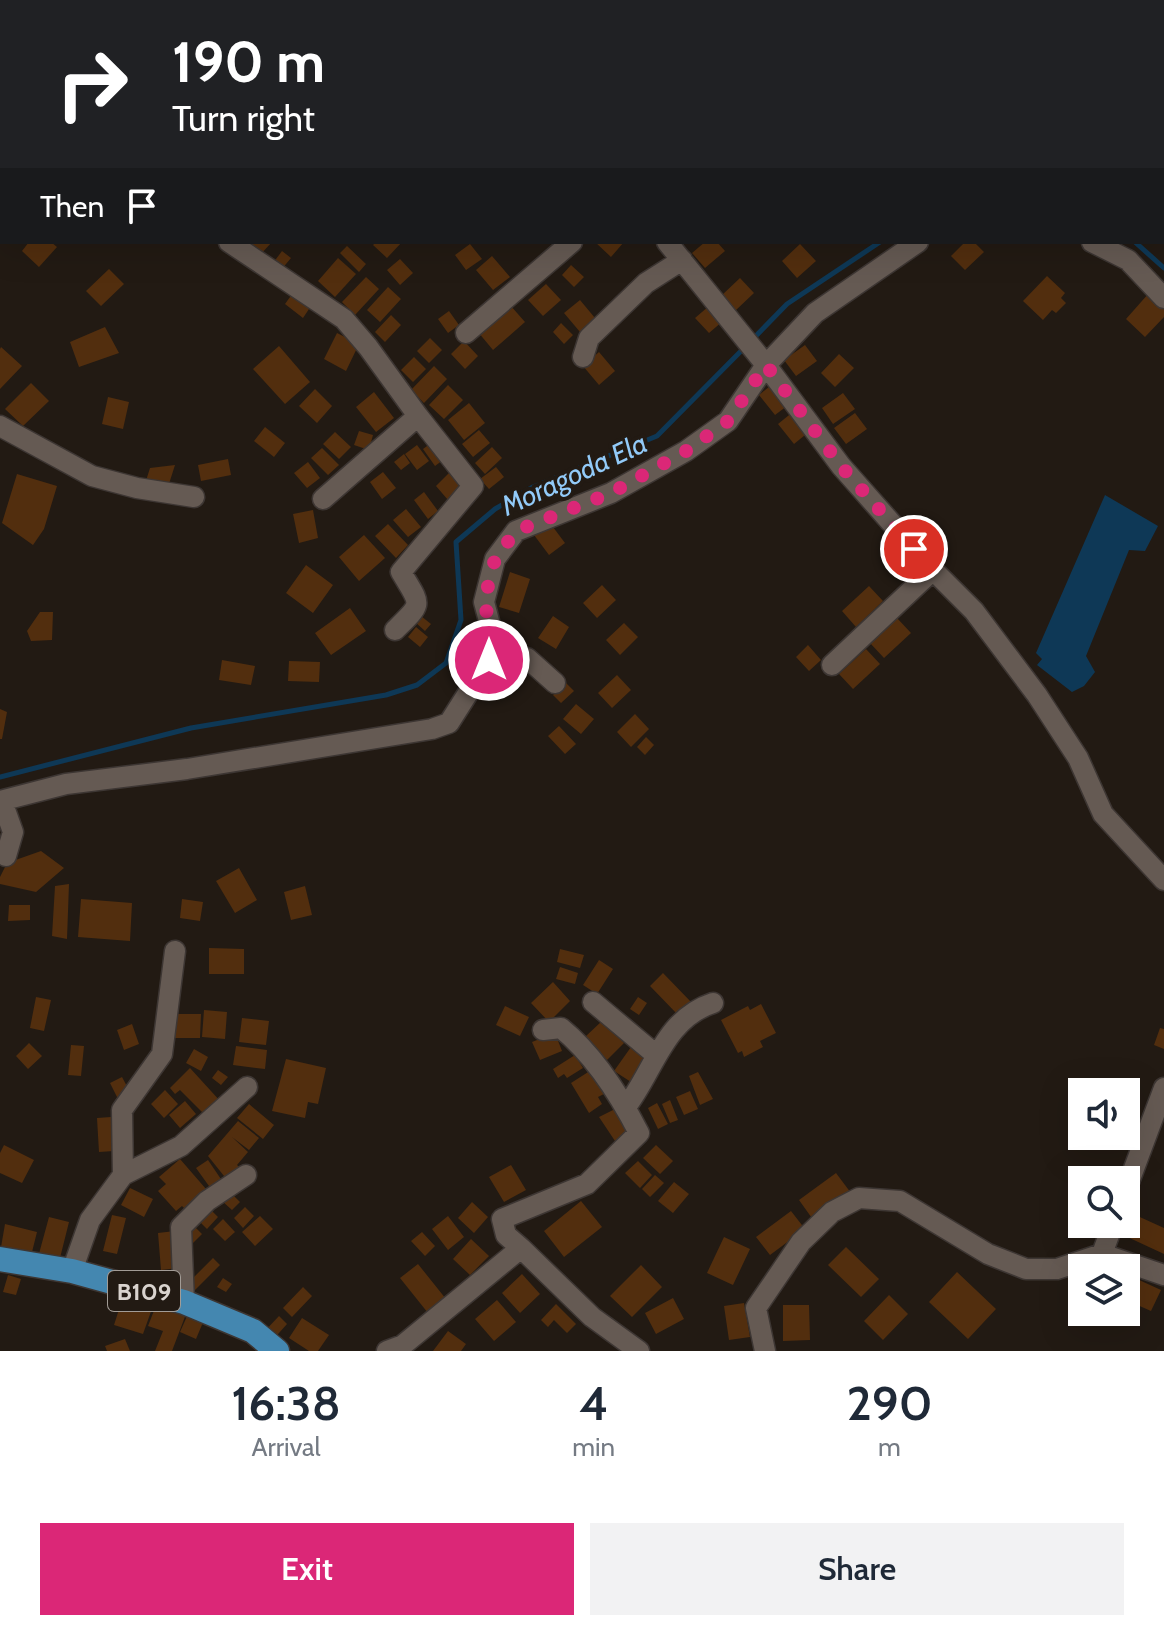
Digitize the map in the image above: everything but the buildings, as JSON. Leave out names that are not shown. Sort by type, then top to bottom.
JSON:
[{"type":"main road","name":"B109","points":[[0,1259],[72,1271],[184,1302],[253,1331],[277,1351]]},
{"type":"street","points":[[232,244],[344,319],[473,486],[401,572],[418,601],[417,609],[395,630]]},
{"type":"street","points":[[466,333],[570,244]]},
{"type":"street","points":[[669,244],[766,365],[841,466],[933,570],[974,611],[1037,695],[1078,758],[1103,814],[1164,880]]},
{"type":"street","points":[[6,856],[13,832],[1,801],[66,784],[187,769],[432,729],[449,723],[489,660],[494,640],[484,602],[495,559],[516,531],[611,493],[686,451],[728,421],[766,365],[815,313],[915,244]]},
{"type":"street","points":[[1096,244],[1128,260],[1164,298]]},
{"type":"street","points":[[583,357],[589,338],[646,283],[682,260]]},
{"type":"street","points":[[323,499],[418,416]]},
{"type":"street","points":[[0,426],[92,476],[137,488],[194,497]]},
{"type":"street","points":[[832,665],[933,570]]},
{"type":"street","points":[[489,660],[504,654],[527,658],[555,683]]},
{"type":"street","points":[[123,1175],[122,1110],[162,1054],[175,951]]},
{"type":"street","points":[[593,1002],[655,1054]]},
{"type":"street","points":[[626,1107],[667,1036],[702,1006],[713,1003]]},
{"type":"street","points":[[543,1030],[561,1028],[575,1040],[626,1107],[639,1133],[587,1184],[502,1219],[506,1235],[592,1317],[639,1351]]},
{"type":"street","points":[[72,1271],[90,1220],[123,1175],[181,1146],[247,1087]]},
{"type":"street","points":[[1135,1166],[1164,1088]]},
{"type":"street","points":[[184,1302],[181,1227],[207,1201],[246,1175]]},
{"type":"street","points":[[765,1351],[756,1308],[801,1242],[832,1212],[859,1198],[900,1201],[988,1254],[1026,1269],[1057,1269],[1068,1265]]},
{"type":"street","points":[[1102,1254],[1108,1238]]},
{"type":"street","points":[[389,1351],[403,1345],[521,1248]]},
{"type":"street","points":[[1140,1267],[1164,1275]]},
{"type":"water","points":[[1105,495],[1158,526],[1145,551],[1129,550],[1086,656],[1095,672],[1084,686],[1072,692],[1037,665],[1042,659],[1036,653]]},
{"type":"waterway","name":"Moragoda Ela","points":[[751,341],[787,304],[877,244]]},
{"type":"waterway","name":"Moragoda Ela","points":[[1137,244],[1164,268]]},
{"type":"waterway","name":"Moragoda Ela","points":[[0,777],[191,728],[386,695],[417,685],[446,663],[461,620],[456,542],[495,509],[533,487],[657,436],[744,348]]},
{"type":"route","points":[[489,660],[494,640],[484,602],[495,559],[516,531],[611,493],[686,451],[728,421],[766,365],[841,466],[914,549]]}]
